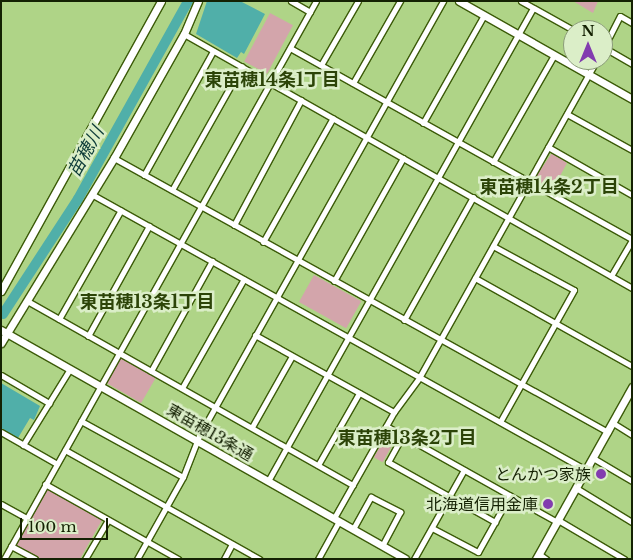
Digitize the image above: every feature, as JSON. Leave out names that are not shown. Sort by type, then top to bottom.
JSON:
[{"type":"street","points":[[1,291],[161,1]]},
{"type":"street","points":[[291,1],[310,12]]},
{"type":"street","points":[[4,559],[316,1]]},
{"type":"street","points":[[321,65],[358,1]]},
{"type":"street","points":[[353,83],[400,1]]},
{"type":"street","points":[[137,559],[183,477],[197,440],[443,1]]},
{"type":"street","points":[[459,1],[632,98]]},
{"type":"street","points":[[521,1],[563,24]]},
{"type":"street","points":[[1,343],[4,331],[29,302],[93,195],[184,34],[198,4]]},
{"type":"street","points":[[268,481],[534,8]]},
{"type":"street","points":[[424,123],[484,16]]},
{"type":"street","points":[[613,29],[620,16],[632,23]]},
{"type":"street","points":[[184,34],[632,288]]},
{"type":"street","points":[[290,48],[632,240],[611,276]]},
{"type":"street","points":[[144,175],[213,51]]},
{"type":"street","points":[[493,162],[554,54]]},
{"type":"street","points":[[613,54],[632,64]]},
{"type":"street","points":[[172,190],[242,66]]},
{"type":"street","points":[[327,559],[319,557],[353,485],[394,412],[420,378],[591,70]]},
{"type":"street","points":[[234,225],[301,100]]},
{"type":"street","points":[[567,114],[632,150]]},
{"type":"street","points":[[263,242],[333,118]]},
{"type":"street","points":[[548,147],[632,195]]},
{"type":"street","points":[[114,158],[608,432]]},
{"type":"street","points":[[334,281],[403,158]]},
{"type":"street","points":[[93,195],[586,470]]},
{"type":"street","points":[[404,320],[473,197]]},
{"type":"street","points":[[60,319],[121,210]]},
{"type":"street","points":[[88,336],[149,226]]},
{"type":"street","points":[[493,246],[574,290],[500,422]]},
{"type":"street","points":[[151,371],[212,261]]},
{"type":"street","points":[[475,278],[632,366]]},
{"type":"street","points":[[182,388],[244,279]]},
{"type":"street","points":[[29,302],[353,485]]},
{"type":"street","name":"東苗穂13条通","points":[[4,331],[405,559]]},
{"type":"street","points":[[255,336],[394,412]]},
{"type":"street","points":[[252,427],[292,356]]},
{"type":"street","points":[[24,445],[70,368]]},
{"type":"street","points":[[1,375],[49,403]]},
{"type":"street","points":[[546,559],[537,556],[613,424],[632,386]]},
{"type":"street","points":[[318,465],[359,393]]},
{"type":"street","points":[[81,421],[183,477]]},
{"type":"street","points":[[613,424],[632,435]]},
{"type":"street","points":[[386,426],[624,559]]},
{"type":"street","points":[[1,432],[57,464]]},
{"type":"street","points":[[403,435],[388,462],[495,522]]},
{"type":"street","points":[[65,450],[259,559]]},
{"type":"street","points":[[593,458],[632,481]]},
{"type":"street","points":[[414,559],[464,470]]},
{"type":"street","points":[[45,484],[178,559]]},
{"type":"street","points":[[576,488],[632,522]]},
{"type":"street","points":[[432,528],[478,552],[510,495]]},
{"type":"street","points":[[353,529],[371,496],[400,512],[382,546]]},
{"type":"street","points":[[1,504],[26,518]]},
{"type":"street","points":[[85,559],[108,520]]},
{"type":"street","points":[[224,559],[232,544]]},
{"type":"street","points":[[11,546],[36,559]]},
{"type":"shaded area","points":[[573,1],[598,1],[593,13]]},
{"type":"shaded area","points":[[270,13],[293,25],[267,74],[244,62]]},
{"type":"shaded area","points":[[552,153],[567,163],[552,191],[535,178]]},
{"type":"shaded area","points":[[314,275],[361,301],[346,328],[299,302]]},
{"type":"shaded area","points":[[121,358],[156,378],[141,403],[106,383]]},
{"type":"shaded area","points":[[388,432],[397,437],[383,462],[374,457]]},
{"type":"shaded area","points":[[45,488],[102,520],[80,559],[41,559],[14,544]]},
{"type":"water","points":[[207,1],[240,1],[265,14],[244,54],[241,52],[237,58],[196,34]]},
{"type":"water","points":[[1,383],[40,406],[34,420],[30,418],[18,438],[1,428]]},
{"type":"waterway","name":"苗穂川","points":[[3,314],[78,199],[188,1]]},
{"type":"place","name":"とんかつ家族","points":[[601,474]]},
{"type":"place","name":"北海道信用金庫","points":[[548,504]]},
{"type":"district","name":"東苗穂14条1丁目","points":[[272,80]]},
{"type":"district","name":"東苗穂14条2丁目","points":[[549,187]]},
{"type":"district","name":"東苗穂13条1丁目","points":[[147,302]]},
{"type":"district","name":"東苗穂13条2丁目","points":[[407,438]]}]
